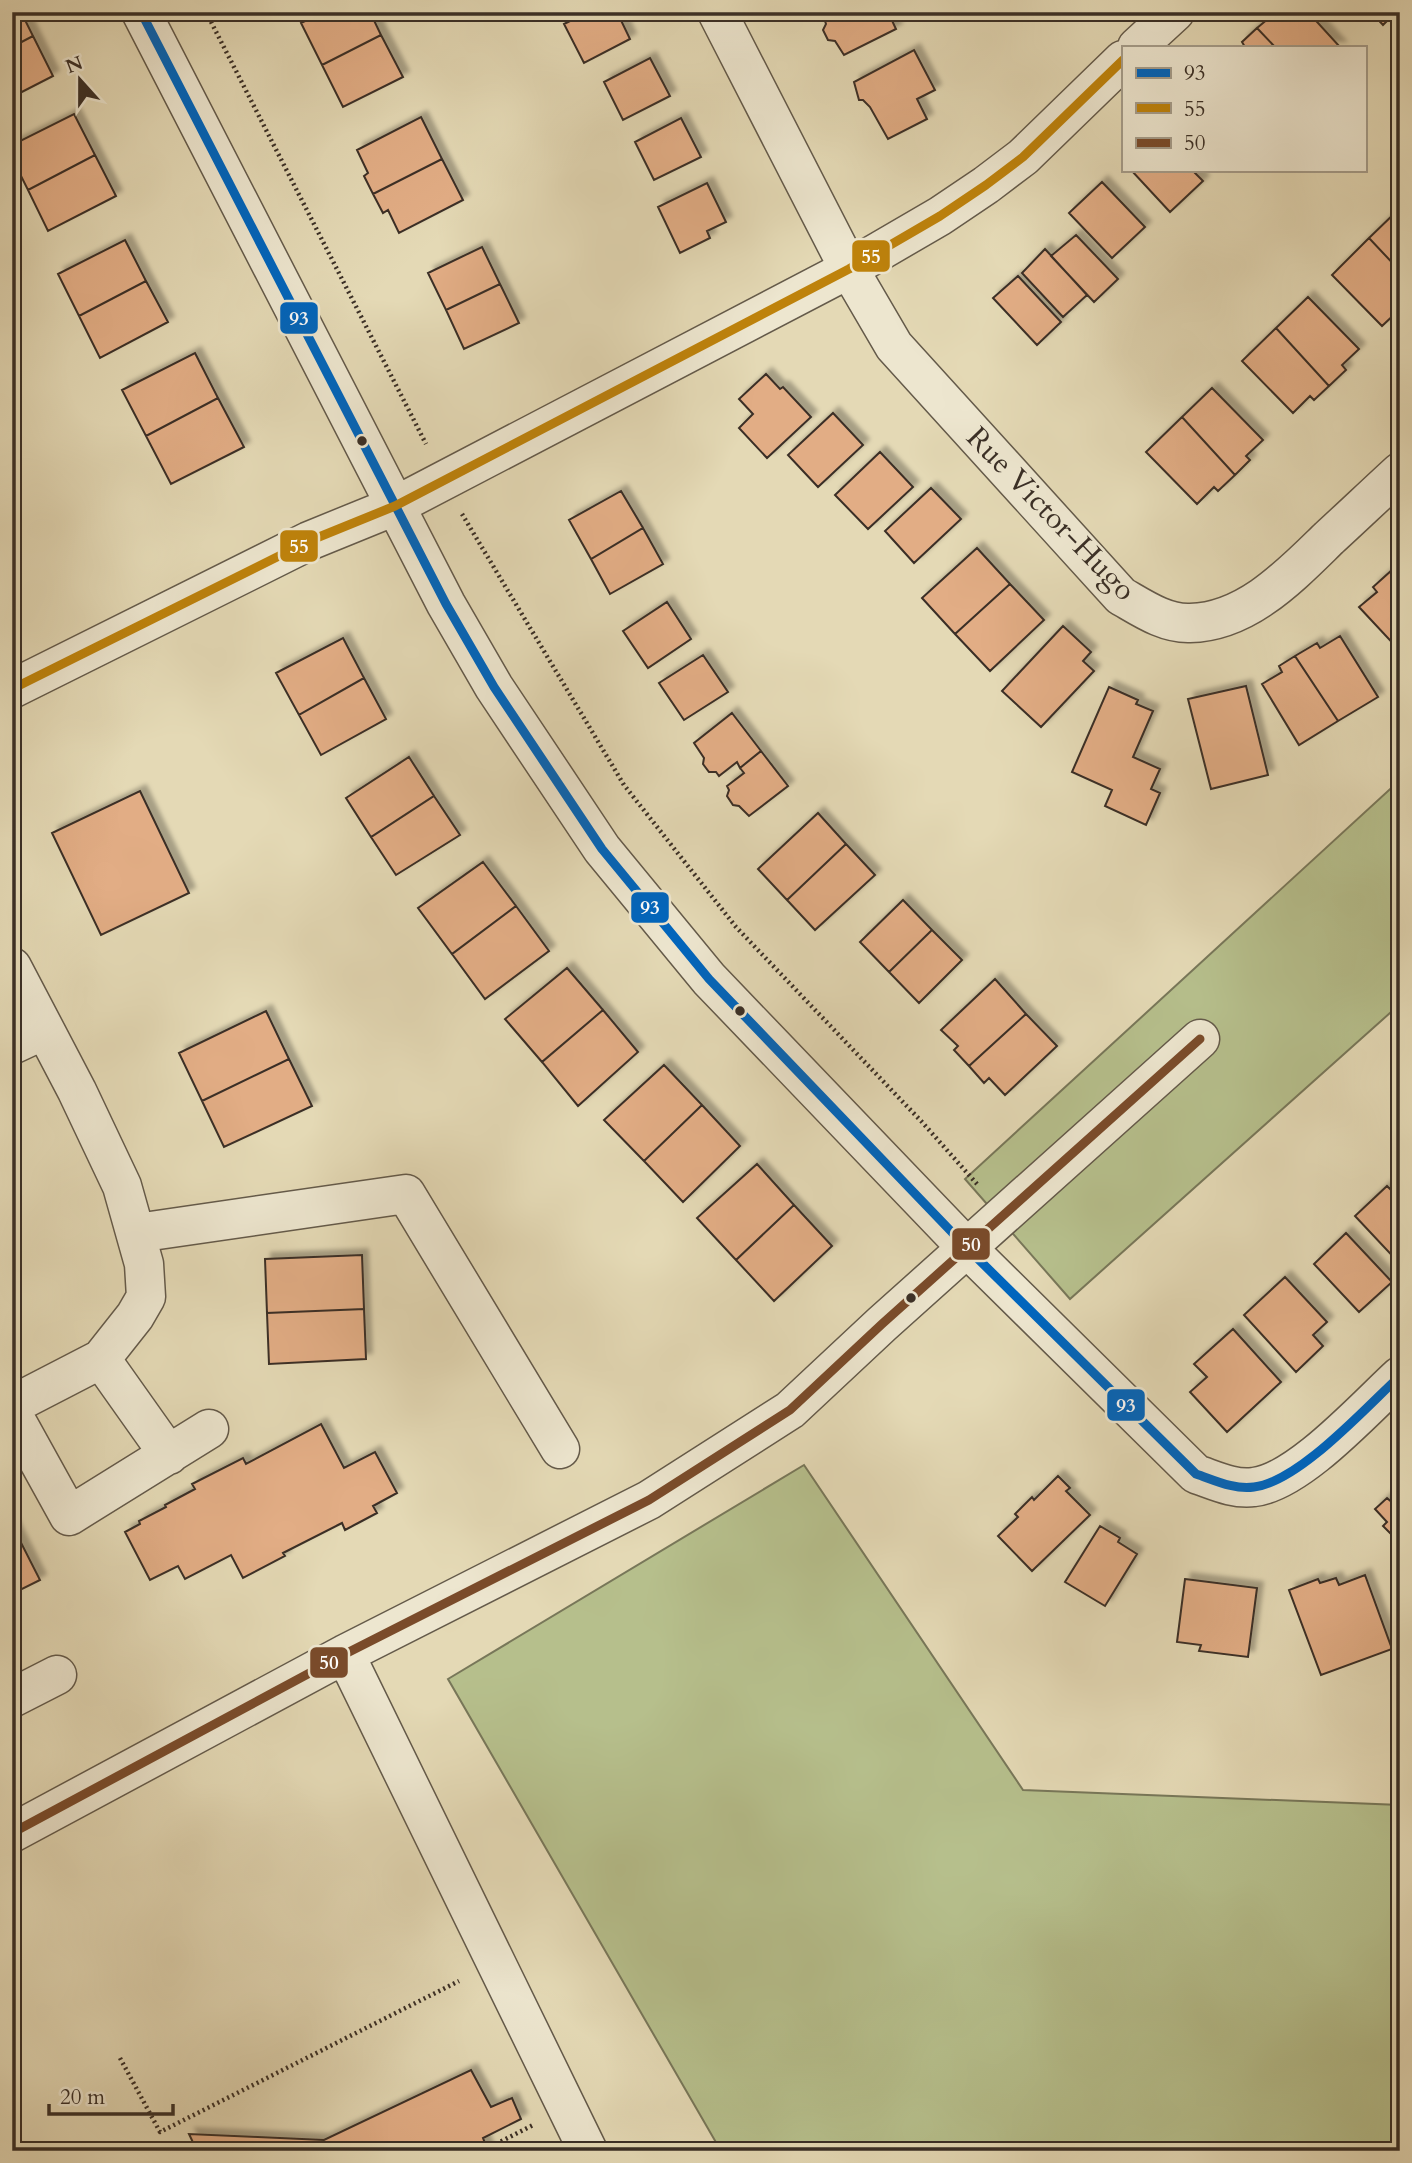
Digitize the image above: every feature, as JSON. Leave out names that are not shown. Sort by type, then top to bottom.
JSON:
[{"type":"street","points":[[141,12],[446,604],[494,687],[602,849],[709,979],[968,1249],[1196,1474],[1227,1485],[1254,1487],[1284,1476],[1312,1456],[1400,1376]]},
{"type":"street","name":"Rue Victor-Hugo","points":[[717,12],[849,270],[894,346],[1121,596],[1154,615],[1189,623],[1219,618],[1253,604],[1287,578],[1400,472]]},
{"type":"street","points":[[1138,46],[1175,12]]},
{"type":"street","points":[[12,688],[309,541],[395,506],[849,270],[940,216],[996,178],[1023,157],[1122,61]]},
{"type":"street","points":[[12,967],[28,1037],[77,1091],[122,1186],[145,1264],[146,1297],[135,1316],[101,1359],[12,1405]]},
{"type":"street","points":[[12,1833],[345,1654],[649,1500],[790,1410],[881,1324],[1200,1039]]},
{"type":"street","points":[[137,1233],[406,1194],[560,1449]]},
{"type":"street","points":[[101,1359],[169,1455]]},
{"type":"street","points":[[12,1413],[68,1516],[209,1429]]},
{"type":"street","points":[[345,1654],[587,2151]]},
{"type":"street","points":[[12,1698],[57,1675]]},
{"type":"path","points":[[206,12],[444,481],[522,617],[624,785],[736,927],[922,1122],[980,1187]]},
{"type":"path","points":[[120,2058],[160,2132],[496,1963]]},
{"type":"green space","points":[[1400,780],[1400,1004],[1070,1299],[965,1179]]},
{"type":"green space","points":[[804,1465],[1023,1790],[1400,1805],[1400,2151],[721,2151],[448,1679]]},
{"type":"building","points":[[12,12],[21,12],[33,36],[12,47]]},
{"type":"building","points":[[323,12],[370,12],[381,35],[322,65],[301,23]]},
{"type":"building","points":[[588,12],[617,12],[630,39],[584,63],[564,24]]},
{"type":"building","points":[[841,12],[888,12],[896,29],[844,55],[835,41],[828,40],[823,30],[825,21]]},
{"type":"building","points":[[1283,12],[1308,12],[1339,46],[1274,46],[1257,28],[1275,13],[1279,16]]},
{"type":"building","points":[[1371,12],[1396,12],[1383,25]]},
{"type":"building","points":[[1257,28],[1274,46],[1244,46],[1242,42]]},
{"type":"building","points":[[381,35],[403,77],[343,107],[322,65]]},
{"type":"building","points":[[33,36],[53,76],[12,97],[12,47]]},
{"type":"building","points":[[914,50],[935,90],[917,99],[927,119],[888,139],[870,107],[863,100],[859,100],[854,82]]},
{"type":"building","points":[[650,58],[670,96],[623,120],[604,82]]},
{"type":"building","points":[[74,114],[95,155],[28,190],[12,158],[12,145]]},
{"type":"building","points":[[421,117],[442,159],[373,194],[364,176],[368,173],[357,150]]},
{"type":"building","points":[[681,118],[701,157],[654,180],[635,142]]},
{"type":"building","points":[[95,155],[116,196],[48,231],[28,190]]},
{"type":"building","points":[[442,159],[463,200],[399,233],[388,210],[383,213],[373,194]]},
{"type":"building","points":[[1133,172],[1194,172],[1203,181],[1170,212]]},
{"type":"building","points":[[1102,182],[1145,227],[1112,258],[1069,213]]},
{"type":"building","points":[[707,183],[726,222],[707,231],[710,238],[680,253],[658,207]]},
{"type":"building","points":[[1398,210],[1400,212],[1400,271],[1369,238]]},
{"type":"building","points":[[1076,235],[1118,279],[1094,302],[1051,256]]},
{"type":"building","points":[[1369,238],[1400,271],[1400,309],[1382,326],[1332,275]]},
{"type":"building","points":[[125,240],[146,281],[79,316],[58,274]]},
{"type":"building","points":[[482,247],[500,284],[446,310],[428,273]]},
{"type":"building","points":[[1045,249],[1087,295],[1063,317],[1022,273]]},
{"type":"building","points":[[1018,276],[1061,322],[1037,345],[993,298]]},
{"type":"building","points":[[146,281],[168,322],[100,358],[79,316]]},
{"type":"building","points":[[500,284],[519,323],[464,349],[446,310]]},
{"type":"building","points":[[1308,297],[1359,349],[1342,365],[1346,370],[1329,386],[1276,328]]},
{"type":"building","points":[[1276,328],[1329,386],[1314,400],[1310,396],[1293,413],[1242,361]]},
{"type":"building","points":[[195,353],[218,398],[146,436],[122,390]]},
{"type":"building","points":[[766,374],[780,389],[783,387],[811,417],[767,458],[739,428],[753,414],[739,399]]},
{"type":"building","points":[[1212,388],[1263,440],[1246,456],[1250,460],[1235,475],[1182,417]]},
{"type":"building","points":[[218,398],[244,447],[171,484],[146,436]]},
{"type":"building","points":[[833,413],[863,445],[818,487],[788,455]]},
{"type":"building","points":[[1182,417],[1235,475],[1218,491],[1214,487],[1197,504],[1146,452]]},
{"type":"building","points":[[880,452],[913,487],[868,529],[835,495]]},
{"type":"building","points":[[931,488],[961,519],[914,563],[885,531]]},
{"type":"building","points":[[621,491],[643,528],[591,559],[569,520]]},
{"type":"building","points":[[643,528],[663,564],[610,594],[591,559]]},
{"type":"building","points":[[977,548],[1010,584],[955,634],[922,598]]},
{"type":"building","points":[[1392,570],[1400,578],[1400,651],[1359,607],[1377,592],[1373,587]]},
{"type":"building","points":[[1010,584],[1044,620],[990,671],[955,634]]},
{"type":"building","points":[[667,602],[691,639],[648,668],[623,631]]},
{"type":"building","points":[[1063,626],[1091,652],[1083,661],[1094,671],[1041,727],[1002,691]]},
{"type":"building","points":[[1340,636],[1378,697],[1338,721],[1295,656],[1317,643],[1320,648]]},
{"type":"building","points":[[343,638],[364,678],[299,715],[276,673]]},
{"type":"building","points":[[703,655],[728,692],[684,720],[659,683]]},
{"type":"building","points":[[1295,656],[1338,721],[1299,745],[1262,684],[1282,672],[1279,666]]},
{"type":"building","points":[[364,678],[386,719],[321,755],[299,715]]},
{"type":"building","points":[[1246,686],[1268,775],[1211,789],[1188,699]]},
{"type":"building","points":[[1109,687],[1138,700],[1136,704],[1153,711],[1133,757],[1160,769],[1151,789],[1160,793],[1146,825],[1105,806],[1112,790],[1072,772]]},
{"type":"building","points":[[732,713],[761,751],[740,768],[737,762],[719,776],[716,772],[709,772],[694,743]]},
{"type":"building","points":[[761,751],[788,786],[749,816],[739,806],[733,805],[727,796],[727,786],[744,773],[740,768]]},
{"type":"building","points":[[409,757],[434,796],[371,837],[346,798]]},
{"type":"building","points":[[140,791],[189,893],[101,935],[52,833]]},
{"type":"building","points":[[434,796],[460,835],[396,875],[371,837]]},
{"type":"building","points":[[818,813],[846,844],[787,900],[758,869]]},
{"type":"building","points":[[846,844],[875,875],[815,930],[787,900]]},
{"type":"building","points":[[483,862],[516,906],[452,954],[418,908]]},
{"type":"building","points":[[903,900],[932,930],[889,972],[860,942]]},
{"type":"building","points":[[516,906],[549,951],[485,999],[452,954]]},
{"type":"building","points":[[932,930],[962,960],[919,1003],[889,972]]},
{"type":"building","points":[[567,968],[603,1010],[542,1062],[505,1019]]},
{"type":"building","points":[[995,979],[1026,1014],[969,1066],[954,1050],[958,1046],[941,1030]]},
{"type":"building","points":[[603,1010],[638,1052],[578,1106],[542,1062]]},
{"type":"building","points":[[266,1011],[289,1059],[202,1101],[179,1053]]},
{"type":"building","points":[[1026,1014],[1057,1046],[1005,1095],[989,1078],[984,1083],[969,1066]]},
{"type":"building","points":[[289,1059],[312,1106],[224,1147],[202,1101]]},
{"type":"building","points":[[664,1065],[702,1105],[644,1161],[604,1120]]},
{"type":"building","points":[[702,1105],[740,1146],[683,1202],[644,1161]]},
{"type":"building","points":[[757,1164],[794,1205],[736,1260],[697,1218]]},
{"type":"building","points":[[1398,1180],[1400,1264],[1355,1216],[1387,1186],[1390,1189]]},
{"type":"building","points":[[794,1205],[832,1246],[774,1301],[736,1260]]},
{"type":"building","points":[[1346,1233],[1392,1282],[1359,1312],[1314,1264]]},
{"type":"building","points":[[362,1255],[364,1309],[267,1313],[265,1259]]},
{"type":"building","points":[[1285,1277],[1327,1322],[1313,1335],[1323,1346],[1296,1372],[1244,1315]]},
{"type":"building","points":[[364,1309],[366,1359],[269,1364],[267,1313]]},
{"type":"building","points":[[1233,1329],[1281,1382],[1227,1432],[1190,1392],[1207,1377],[1194,1364]]},
{"type":"building","points":[[321,1424],[344,1468],[375,1452],[397,1493],[373,1506],[377,1513],[345,1530],[342,1523],[283,1553],[285,1556],[243,1578],[231,1555],[185,1579],[178,1566],[150,1580],[125,1532],[195,1489],[192,1484],[243,1458],[246,1464]]},
{"type":"building","points":[[1058,1476],[1070,1488],[1066,1491],[1090,1515],[1032,1571],[998,1536],[1018,1517],[1015,1514],[1032,1497],[1034,1500]]},
{"type":"building","points":[[1387,1498],[1395,1505],[1400,1501],[1400,1543],[1383,1526],[1387,1522],[1375,1509]]},
{"type":"building","points":[[12,1525],[40,1580],[12,1594]]},
{"type":"building","points":[[1100,1526],[1120,1538],[1118,1542],[1137,1554],[1105,1606],[1065,1582]]},
{"type":"building","points":[[1365,1575],[1392,1649],[1321,1675],[1289,1590],[1318,1579],[1320,1583],[1336,1578],[1339,1585]]},
{"type":"building","points":[[1185,1579],[1257,1588],[1248,1657],[1199,1651],[1201,1645],[1177,1642]]},
{"type":"building","points":[[471,2070],[491,2107],[512,2098],[521,2119],[483,2138],[488,2151],[197,2151],[189,2134],[324,2140]]},
{"type":"transit line","name":"93","points":[[141,12],[446,604],[494,687],[602,849],[709,979],[968,1249],[1196,1474],[1239,1487],[1254,1487],[1272,1482],[1311,1458],[1400,1376]]},
{"type":"transit line","name":"55","points":[[12,689],[309,541],[395,506],[849,269],[940,216],[1023,157],[1122,61]]},
{"type":"transit line","name":"50","points":[[12,1833],[345,1654],[649,1500],[790,1410],[1200,1039]]}]
